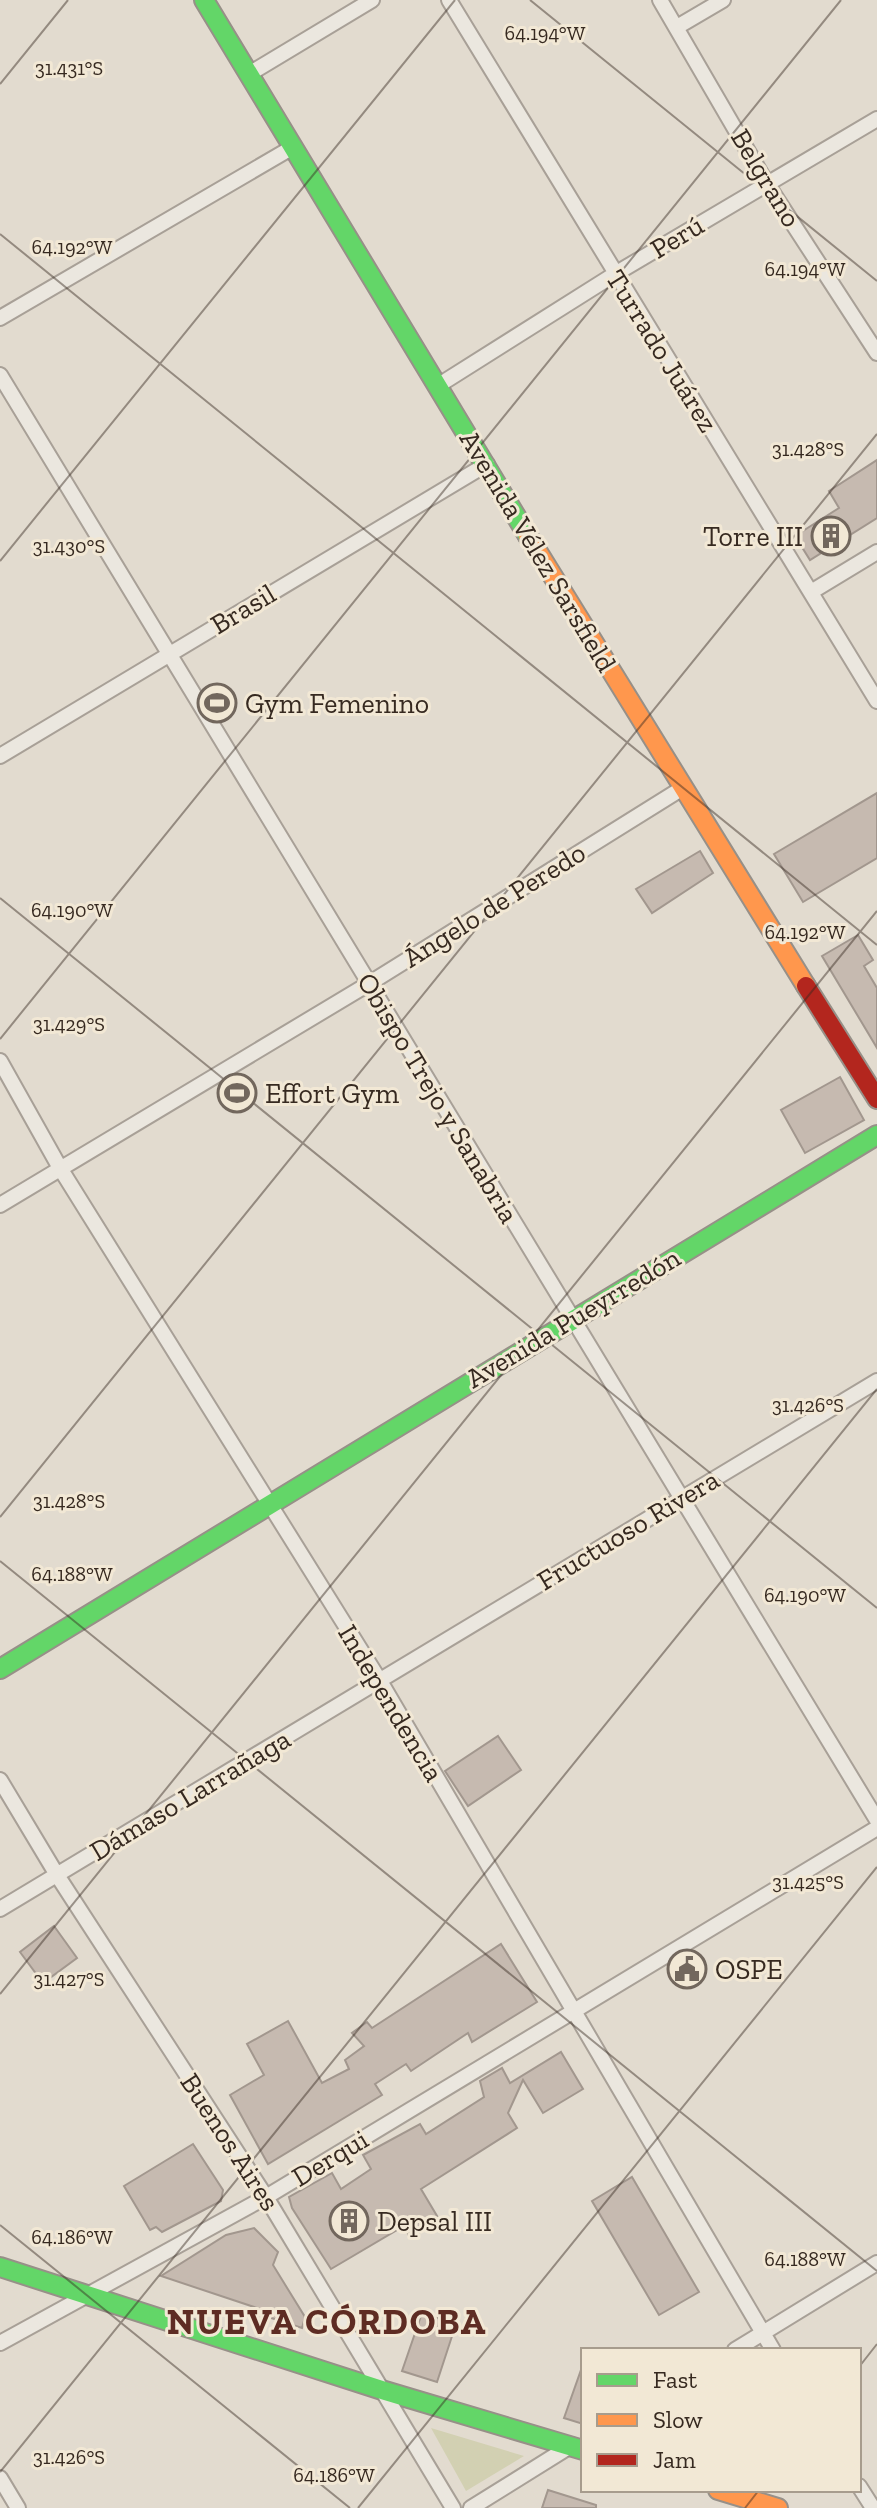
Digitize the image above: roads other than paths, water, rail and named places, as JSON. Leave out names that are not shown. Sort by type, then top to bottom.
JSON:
[{"type":"main road","name":"Avenida Vélez Sarsfield","points":[[204,0],[681,789],[877,1099]]},
{"type":"main road","name":"Avenida Pueyrredón","points":[[0,1669],[877,1135]]},
{"type":"main road","points":[[0,2267],[385,2391],[579,2445]]},
{"type":"main road","points":[[725,2492],[778,2508]]},
{"type":"street","points":[[249,74],[372,0]]},
{"type":"street","name":"Turrado Juárez","points":[[449,0],[877,701]]},
{"type":"street","name":"Belgrano","points":[[660,0],[767,184],[877,353]]},
{"type":"street","points":[[677,27],[723,0]]},
{"type":"street","name":"Perú","points":[[439,385],[615,274],[877,119]]},
{"type":"street","points":[[0,318],[293,147]]},
{"type":"street","name":"Obispo Trejo y Sanabria","points":[[0,375],[877,1820]]},
{"type":"street","name":"Brasil","points":[[0,756],[487,464]]},
{"type":"street","points":[[811,592],[877,552]]},
{"type":"street","name":"Ángelo de Peredo","points":[[0,1205],[370,983],[681,789]]},
{"type":"street","name":"Independencia","points":[[0,1061],[60,1168],[380,1681],[772,2348]]},
{"type":"street","name":"Fructuoso Rivera","points":[[380,1681],[877,1381]]},
{"type":"street","name":"Dámaso Larrañaga","points":[[0,1909],[380,1681]]},
{"type":"street","name":"Buenos Aires","points":[[0,1780],[57,1875],[266,2197],[453,2508]]},
{"type":"street","name":"Derqui","points":[[0,2343],[266,2197],[877,1828]]},
{"type":"street","points":[[738,2348],[877,2263]]},
{"type":"street","points":[[471,2508],[579,2445]]},
{"type":"street","points":[[0,2478],[18,2508]]},
{"type":"street","points":[[861,2489],[873,2508]]},
{"type":"place","name":"Torre III","points":[[831,536]]},
{"type":"place","name":"Gym Femenino","points":[[217,703]]},
{"type":"place","name":"Effort Gym","points":[[237,1093]]},
{"type":"place","name":"OSPE","points":[[687,1969]]},
{"type":"place","name":"Depsal III","points":[[349,2221]]},
{"type":"district","name":"NUEVA CÓRDOBA","points":[[327,2321]]}]
